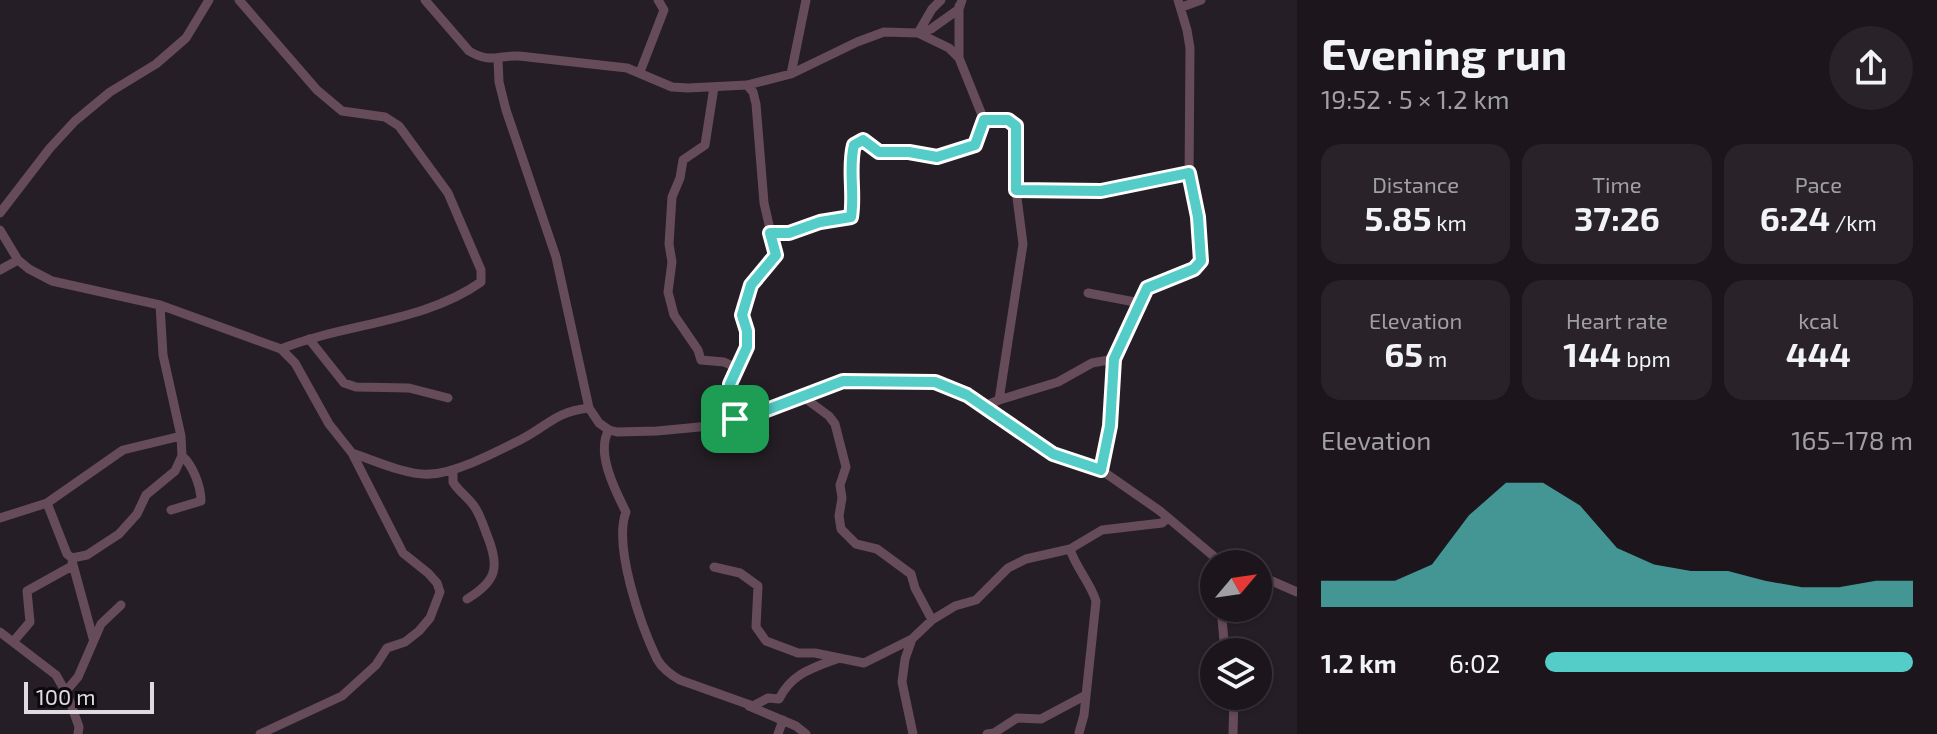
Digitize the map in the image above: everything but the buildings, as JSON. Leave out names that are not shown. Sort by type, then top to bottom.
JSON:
[{"type":"street","points":[[0,213],[75,121],[110,92],[156,64],[186,38],[209,0]]},
{"type":"street","points":[[239,0],[317,90],[342,111],[385,117],[399,126],[448,193],[481,270],[481,282],[467,292],[421,310],[281,349]]},
{"type":"street","points":[[425,0],[469,51],[477,56],[498,60],[519,56],[627,68],[672,87],[747,85],[791,74],[884,32],[918,33],[931,29],[960,3]]},
{"type":"street","points":[[640,72],[664,10],[658,0]]},
{"type":"street","points":[[791,74],[806,0]]},
{"type":"street","points":[[918,33],[941,0]]},
{"type":"street","points":[[1101,470],[1110,426],[1114,359],[1147,288],[1189,272],[1201,261],[1198,217],[1189,173],[1190,48],[1180,4],[1201,0]]},
{"type":"street","points":[[770,233],[789,233],[820,222],[851,217],[854,200],[851,156],[854,145],[863,140],[879,152],[909,152],[937,157],[975,145],[984,120],[959,58],[960,3]]},
{"type":"street","points":[[918,33],[949,48],[959,58]]},
{"type":"street","points":[[498,60],[499,82],[506,110],[556,257],[589,408],[599,423],[609,430],[657,431],[710,426],[764,411],[843,381],[935,382],[967,395],[1053,454],[1101,470],[1168,518],[1204,550]]},
{"type":"street","points":[[735,419],[730,384],[747,347],[747,331],[742,315],[751,285],[776,255],[764,203],[756,104],[753,92],[747,85]]},
{"type":"street","points":[[714,87],[705,145],[683,160],[672,197],[669,244],[672,262],[668,292],[680,328],[698,350],[701,360],[724,362],[737,368]]},
{"type":"street","points":[[984,120],[1008,120],[1016,126],[1016,190],[1023,244],[999,400]]},
{"type":"street","points":[[1016,190],[1101,191],[1189,173]]},
{"type":"street","points":[[0,230],[18,260],[52,281],[160,305],[281,349],[295,363],[329,424],[352,453],[403,553],[437,583],[440,592],[430,618],[419,631],[405,642],[387,648],[376,665],[342,696],[260,734]]},
{"type":"street","points":[[0,270],[18,260]]},
{"type":"street","points":[[1088,293],[1140,303]]},
{"type":"street","points":[[13,642],[30,622],[27,591],[119,534],[137,514],[146,495],[175,471],[182,456],[181,436],[163,355],[160,305]]},
{"type":"street","points":[[309,339],[344,383],[356,387],[409,388],[448,398]]},
{"type":"street","points":[[982,407],[1058,382],[1092,363],[1114,359]]},
{"type":"street","points":[[802,396],[835,424],[846,467],[840,485],[841,529],[856,544],[877,549],[911,574],[932,620]]},
{"type":"street","points":[[352,453],[416,473],[453,470],[524,438],[560,414],[589,408]]},
{"type":"street","points":[[609,430],[605,436],[606,456],[612,484],[626,512],[622,522],[622,539],[631,586],[637,613],[658,661],[680,680],[783,720],[806,734]]},
{"type":"street","points":[[0,518],[47,503],[123,450],[181,436]]},
{"type":"street","points":[[171,510],[201,501],[190,466],[182,456]]},
{"type":"street","points":[[453,470],[453,482],[473,503],[493,548],[495,562],[490,581],[484,589],[467,599]]},
{"type":"street","points":[[47,503],[60,532],[63,549],[72,562],[93,638]]},
{"type":"street","points":[[714,567],[740,573],[758,586],[756,627],[766,641],[798,653],[815,653],[864,663],[912,639],[932,620],[955,606],[976,600],[1008,568],[1026,559],[1070,549],[1102,530],[1162,523],[1168,518]]},
{"type":"street","points":[[1070,549],[1096,601],[1079,733]]},
{"type":"street","points":[[1272,581],[1297,592]]},
{"type":"street","points":[[66,691],[78,677],[101,624],[121,605]]},
{"type":"street","points":[[0,632],[56,675],[66,691],[79,727],[78,734]]},
{"type":"street","points":[[912,639],[902,682],[913,734]]},
{"type":"street","points":[[749,706],[768,698],[779,699],[785,686],[801,672],[839,658]]},
{"type":"street","points":[[987,734],[994,733],[1017,718],[1041,719],[1086,695]]},
{"type":"street","points":[[1233,734],[1234,710]]},
{"type":"street","points":[[778,734],[783,720]]},
{"type":"route","points":[[984,120],[1008,120],[1016,126],[1016,190],[1101,191],[1189,173],[1198,217],[1201,261],[1189,272],[1147,288],[1114,359],[1110,426],[1101,470],[1053,454],[967,395],[935,382],[843,381],[735,419],[730,384],[747,347],[747,331],[742,315],[751,285],[776,255],[770,233],[789,233],[820,222],[851,217],[854,200],[851,156],[854,145],[863,140],[879,152],[909,152],[937,157],[975,145],[984,120]]}]
